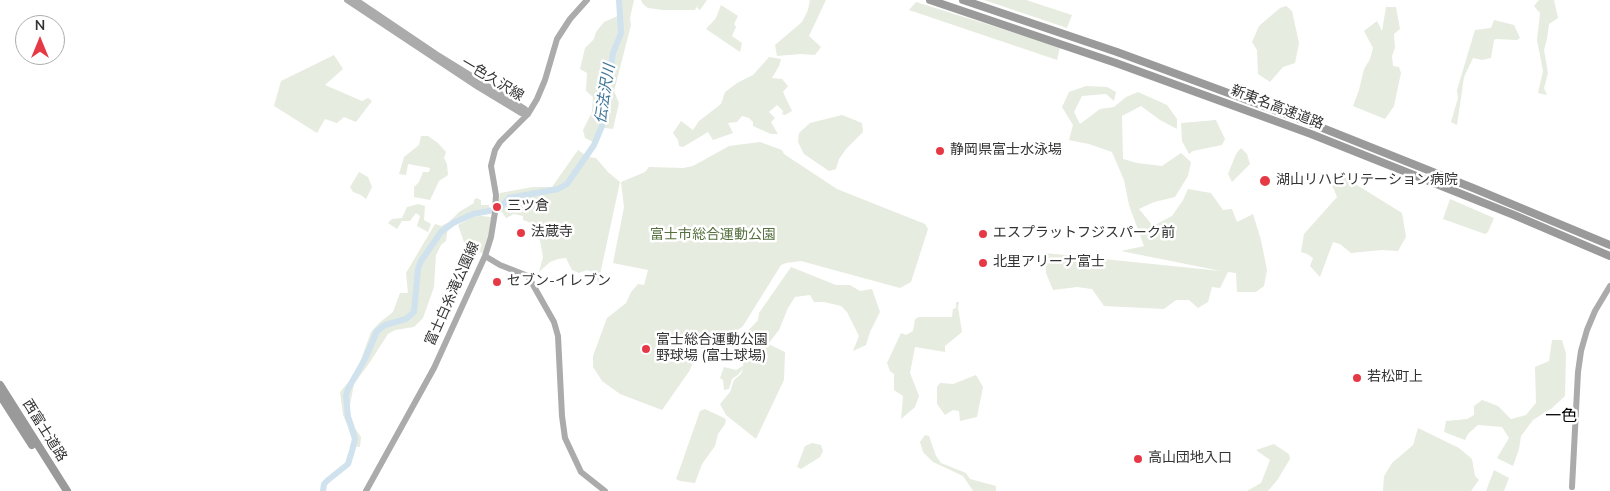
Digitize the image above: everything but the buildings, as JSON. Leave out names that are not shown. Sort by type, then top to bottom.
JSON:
[{"type":"highway","name":"新東名高速道路","points":[[930,0],[1277,121],[1433,182],[1610,256]]},
{"type":"highway","name":"新東名高速道路","points":[[962,0],[1117,52],[1315,125],[1610,245]]},
{"type":"highway","name":"西富士道路","points":[[0,385],[67,491]]},
{"type":"highway","name":"西富士道路","points":[[0,395],[61,491]]},
{"type":"main road","name":"一色久沢線","points":[[347,0],[463,78],[521,113],[528,114]]},
{"type":"main road","name":"一色久沢線","points":[[356,0],[452,65],[525,109],[528,114]]},
{"type":"main road","name":"富士白糸滝公園線","points":[[366,491],[434,368],[485,256],[491,237],[495,209],[496,194],[491,166],[493,156],[500,142],[528,114],[545,80],[557,39],[570,18],[587,0]]},
{"type":"main road","points":[[485,256],[500,265],[528,276],[554,322],[558,336],[562,424],[568,446],[581,472],[605,491]]},
{"type":"main road","points":[[1572,487],[1578,372],[1581,351],[1595,310],[1610,286]]},
{"type":"green space","points":[[622,0],[634,0],[630,18],[631,25],[614,91],[619,103],[613,129],[600,129],[598,137],[593,142],[585,138],[583,130],[592,112],[593,97],[586,91],[587,73],[580,69],[585,48],[594,39],[596,32],[604,22],[620,15],[619,8]]},
{"type":"green space","points":[[641,0],[707,0],[700,10],[697,8],[699,3],[695,10],[663,10],[648,8]]},
{"type":"green space","points":[[810,0],[826,0],[809,36],[821,47],[815,55],[777,56],[775,45],[802,22],[808,10]]},
{"type":"green space","points":[[984,0],[1026,0],[1072,15],[1067,28]]},
{"type":"green space","points":[[1539,0],[1554,0],[1558,18],[1549,24],[1544,50],[1548,73],[1544,88],[1547,95],[1538,93],[1543,71],[1537,40],[1540,13],[1534,6]]},
{"type":"green space","points":[[916,2],[1060,47],[1057,60],[909,10]]},
{"type":"green space","points":[[721,5],[738,16],[734,24],[736,27],[732,36],[742,43],[740,52],[706,29],[716,18]]},
{"type":"green space","points":[[1286,6],[1292,11],[1299,43],[1295,63],[1283,67],[1270,82],[1258,74],[1257,50],[1252,42],[1259,26],[1280,8]]},
{"type":"green space","points":[[1386,7],[1396,7],[1400,29],[1394,34],[1395,48],[1392,56],[1393,66],[1399,67],[1401,73],[1394,106],[1385,119],[1353,106],[1364,69],[1370,59],[1373,48],[1364,31],[1377,21],[1382,31]]},
{"type":"green space","points":[[1494,20],[1514,25],[1520,38],[1517,40],[1496,39],[1494,40],[1491,58],[1482,60],[1473,58],[1464,77],[1457,125],[1451,122],[1458,98],[1457,90],[1475,30],[1491,28]]},
{"type":"green space","points":[[334,55],[343,69],[325,85],[362,101],[368,98],[372,101],[356,122],[344,117],[337,123],[325,119],[317,133],[274,106],[281,81]]},
{"type":"green space","points":[[769,57],[781,59],[772,78],[782,79],[788,86],[783,92],[792,111],[785,115],[782,114],[783,111],[777,105],[769,112],[775,118],[771,122],[778,134],[771,134],[753,126],[753,122],[749,118],[742,116],[737,122],[728,123],[733,133],[713,140],[708,132],[683,147],[679,146],[678,140],[673,133],[681,121],[693,130],[699,121],[721,104],[725,92],[753,75]]},
{"type":"green space","points":[[1086,86],[1107,87],[1116,92],[1114,101],[1106,94],[1082,96],[1074,112],[1080,124],[1100,109],[1114,107],[1126,97],[1138,92],[1167,105],[1177,119],[1177,129],[1160,120],[1141,106],[1122,116],[1123,159],[1162,166],[1181,153],[1191,162],[1188,176],[1175,197],[1154,202],[1139,209],[1153,226],[1172,216],[1188,189],[1211,193],[1223,210],[1232,209],[1237,222],[1253,214],[1267,270],[1264,286],[1256,292],[1237,292],[1236,273],[1228,272],[1220,288],[1212,287],[1208,302],[1198,308],[1189,300],[1176,300],[1164,309],[1104,306],[1092,289],[1077,287],[1053,290],[1046,273],[1045,253],[1221,271],[1121,251],[1144,246],[1129,205],[1124,180],[1112,152],[1089,144],[1069,140],[1073,125],[1062,107],[1069,92]]},
{"type":"green space","points":[[842,115],[862,123],[863,132],[846,149],[839,159],[836,169],[829,171],[804,154],[798,142],[799,133],[810,123]]},
{"type":"green space","points":[[1216,120],[1225,139],[1222,145],[1193,151],[1189,154],[1182,141],[1181,123]]},
{"type":"green space","points":[[421,136],[428,136],[446,152],[444,158],[447,164],[448,175],[439,181],[430,200],[414,197],[414,187],[419,182],[423,172],[429,172],[430,168],[408,164],[406,175],[399,174],[404,157],[419,145]]},
{"type":"green space","name":"富士市総合運動公園","points":[[760,142],[782,150],[784,154],[837,189],[925,224],[928,229],[911,282],[900,288],[801,261],[786,263],[781,265],[743,326],[721,343],[715,352],[709,353],[699,347],[690,370],[662,410],[620,394],[602,381],[593,367],[593,356],[607,318],[626,303],[631,292],[638,284],[644,285],[648,270],[613,263],[624,207],[621,182],[645,172],[649,167],[683,168],[693,166],[729,146]]},
{"type":"green space","points":[[1241,148],[1247,154],[1250,164],[1232,182],[1228,174],[1236,154]]},
{"type":"green space","points":[[578,150],[588,157],[596,158],[620,182],[598,284],[596,273],[587,270],[579,273],[572,270],[566,258],[550,262],[539,272],[543,257],[540,240],[536,236],[537,225],[523,220],[523,216],[514,214],[506,218],[502,212],[497,212],[500,193],[533,187],[552,187]]},
{"type":"green space","points":[[359,172],[368,177],[372,187],[366,199],[353,192],[350,187]]},
{"type":"green space","points":[[1336,172],[1402,213],[1406,237],[1398,251],[1382,250],[1351,253],[1340,244],[1333,242],[1320,277],[1310,266],[1313,258],[1301,252],[1304,234],[1337,197],[1330,180]]},
{"type":"green space","points":[[476,198],[481,200],[481,205],[489,205],[490,213],[474,212],[448,227],[446,241],[441,245],[436,255],[434,287],[423,318],[414,327],[395,330],[388,334],[354,384],[349,410],[355,428],[361,437],[360,447],[352,446],[352,435],[343,415],[340,392],[356,373],[371,332],[393,312],[400,293],[408,293],[406,273],[435,224],[441,226],[449,222],[459,212],[474,203]]},
{"type":"green space","points":[[1450,199],[1494,218],[1488,232],[1485,234],[1443,219]]},
{"type":"green space","points":[[418,204],[425,206],[424,220],[431,224],[428,232],[417,226],[420,216],[416,213],[410,221],[402,221],[397,229],[388,223],[392,219],[402,218],[407,207]]},
{"type":"green space","points":[[473,217],[491,217],[490,231],[483,253],[472,250],[465,245],[458,225]]},
{"type":"green space","points":[[791,267],[836,285],[850,285],[860,291],[872,289],[880,312],[866,345],[853,351],[859,336],[847,312],[841,306],[814,302],[810,295],[795,297],[779,330],[768,344],[785,352],[784,380],[756,439],[726,415],[720,404],[730,392],[734,380],[741,374],[743,368],[732,379],[729,389],[724,390],[723,380],[720,378],[724,367],[736,370],[743,366],[744,344],[748,331],[758,320],[759,313]]},
{"type":"green space","points":[[956,302],[959,302],[962,332],[945,346],[945,352],[915,347],[910,373],[919,396],[915,407],[901,419],[903,396],[894,390],[894,374],[890,371],[887,363],[901,333],[906,335],[913,331],[915,319],[919,317],[952,317],[953,309],[956,308]]},
{"type":"green space","points":[[1552,340],[1562,340],[1566,354],[1565,396],[1552,408],[1533,420],[1521,436],[1513,466],[1497,458],[1509,438],[1502,427],[1478,425],[1468,434],[1465,440],[1444,432],[1446,421],[1467,419],[1474,415],[1474,406],[1482,400],[1498,406],[1511,419],[1526,415],[1536,403],[1535,367],[1549,361]]},
{"type":"green space","points":[[976,375],[983,387],[977,417],[960,421],[959,411],[953,410],[945,415],[937,404],[937,387],[940,383],[953,384]]},
{"type":"green space","points":[[705,409],[724,418],[726,420],[725,424],[718,434],[715,446],[702,464],[695,483],[680,481],[676,479],[700,411]]},
{"type":"green space","points":[[1418,428],[1459,448],[1472,459],[1475,476],[1479,480],[1471,491],[1383,491],[1384,476],[1392,463],[1413,445]]},
{"type":"green space","points":[[925,435],[929,436],[936,456],[941,463],[966,473],[970,479],[996,486],[996,491],[973,491],[963,476],[933,462],[923,452],[920,442]]},
{"type":"green space","points":[[812,443],[821,445],[823,451],[820,457],[801,469],[797,467],[805,446]]},
{"type":"green space","points":[[1274,444],[1289,454],[1290,459],[1268,491],[1247,491],[1261,483],[1270,460],[1256,450]]},
{"type":"green space","points":[[1494,470],[1509,478],[1504,491],[1486,491]]},
{"type":"waterway","name":"伝法沢川","points":[[323,491],[324,484],[348,464],[355,439],[348,417],[346,396],[348,389],[365,359],[377,331],[385,325],[406,319],[414,312],[418,269],[421,261],[441,232],[453,223],[473,214],[499,209],[509,198],[558,189],[567,184],[594,145],[602,126],[613,53],[621,33],[619,0]]},
{"type":"place","name":"静岡県富士水泳場","points":[[940,151]]},
{"type":"place","name":"湖山リハビリテーション病院","points":[[1265,181]]},
{"type":"place","name":"三ツ倉","points":[[497,207]]},
{"type":"place","name":"法蔵寺","points":[[521,233]]},
{"type":"place","name":"エスプラットフジスパーク前","points":[[983,234]]},
{"type":"place","name":"北里アリーナ富士","points":[[983,263]]},
{"type":"place","name":"セブン-イレブン","points":[[497,282]]},
{"type":"place","name":"富士総合運動公園 野球場 (富士球場)","points":[[646,349]]},
{"type":"place","name":"若松町上","points":[[1357,378]]},
{"type":"place","name":"高山団地入口","points":[[1138,459]]},
{"type":"district","name":"一色","points":[[1561,417]]}]
